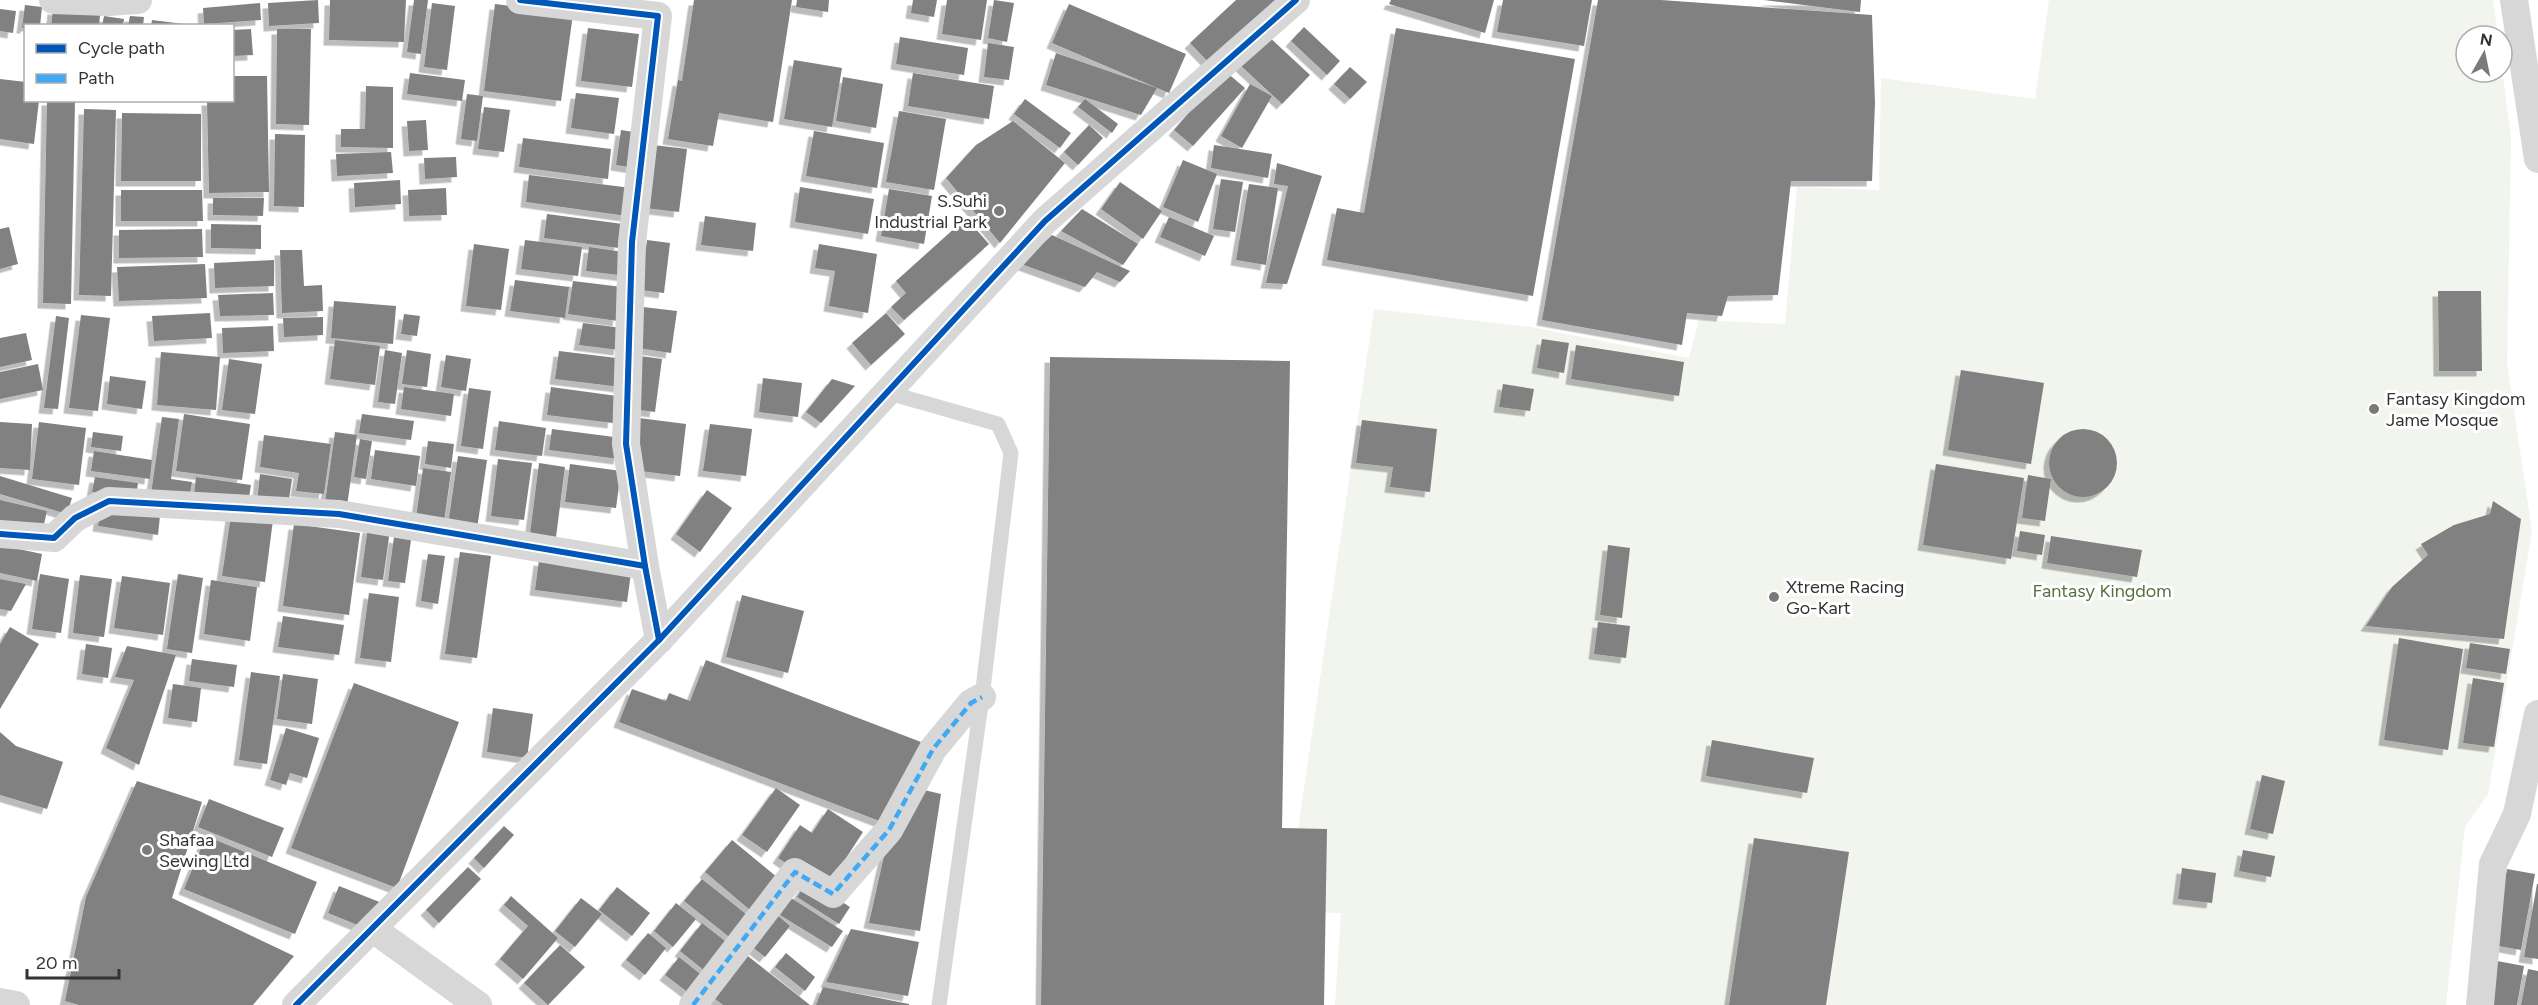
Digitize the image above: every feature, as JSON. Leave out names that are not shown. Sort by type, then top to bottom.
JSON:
[{"type":"street","points":[[53,0],[108,2],[138,0]]},
{"type":"street","points":[[520,0],[658,16],[632,242],[626,444],[659,640]]},
{"type":"street","points":[[296,1005],[659,640],[1045,222],[1296,0]]},
{"type":"street","points":[[2514,0],[2538,159]]},
{"type":"street","points":[[0,534],[54,538],[75,519],[109,501],[339,514],[645,566]]},
{"type":"street","points":[[693,1005],[795,872],[833,894],[889,830],[933,749],[971,703],[982,697]]},
{"type":"street","points":[[2480,1005],[2493,864],[2517,814],[2538,714]]},
{"type":"street","points":[[373,929],[478,1005]]},
{"type":"street","points":[[0,1002],[16,1005]]},
{"type":"lane","points":[[889,393],[998,424],[1011,453],[982,697],[939,1005]]},
{"type":"green space","name":"Fantasy Kingdom","points":[[2049,0],[2493,0],[2496,24],[2454,24],[2454,84],[2504,84],[2511,138],[2507,363],[2532,531],[2488,794],[2465,827],[2446,1005],[1335,1005],[1341,913],[1286,912],[1374,309],[1531,327],[1689,358],[1699,320],[1785,324],[1797,187],[1879,190],[1881,78],[2035,99]]},
{"type":"building","points":[[318,0],[319,23],[269,26],[268,3]]},
{"type":"building","points":[[330,0],[406,0],[404,42],[329,40]]},
{"type":"building","points":[[414,0],[428,0],[421,54],[407,52]]},
{"type":"building","points":[[694,0],[792,0],[773,122],[719,113],[713,146],[668,139],[678,80],[682,81]]},
{"type":"building","points":[[797,0],[829,0],[828,12],[796,7]]},
{"type":"building","points":[[913,0],[937,0],[934,17],[911,13]]},
{"type":"building","points":[[947,0],[987,0],[981,40],[942,34]]},
{"type":"building","points":[[994,0],[1014,3],[1007,42],[988,38]]},
{"type":"building","points":[[1236,0],[1283,0],[1213,67],[1190,43]]},
{"type":"building","points":[[1391,0],[1494,0],[1485,33],[1389,4]]},
{"type":"building","points":[[1503,0],[1592,0],[1584,46],[1497,32]]},
{"type":"building","points":[[1598,0],[1661,0],[1872,15],[1875,103],[1872,181],[1791,181],[1778,295],[1728,296],[1722,316],[1687,313],[1682,345],[1542,320]]},
{"type":"building","points":[[1764,0],[1861,0],[1860,12]]},
{"type":"building","points":[[260,3],[261,20],[204,24],[203,8]]},
{"type":"building","points":[[432,3],[455,6],[447,70],[424,67]]},
{"type":"building","points":[[495,4],[573,14],[561,101],[484,91]]},
{"type":"building","points":[[1069,4],[1186,54],[1169,93],[1052,43]]},
{"type":"building","points":[[25,5],[42,7],[40,24],[24,24],[22,28]]},
{"type":"building","points":[[0,9],[16,11],[13,33],[0,31]]},
{"type":"building","points":[[53,9],[100,15],[99,24],[51,24]]},
{"type":"building","points":[[104,16],[124,19],[123,24],[102,24]]},
{"type":"building","points":[[130,16],[144,17],[143,24],[128,24]]},
{"type":"building","points":[[152,20],[184,24],[151,24]]},
{"type":"building","points":[[1304,27],[1340,61],[1327,75],[1291,41]]},
{"type":"building","points":[[588,28],[639,34],[632,87],[581,81]]},
{"type":"building","points":[[1396,28],[1575,59],[1533,296],[1327,260],[1337,208],[1364,213]]},
{"type":"building","points":[[251,29],[253,55],[234,56],[234,30]]},
{"type":"building","points":[[277,29],[311,29],[309,125],[276,124]]},
{"type":"building","points":[[1267,35],[1310,75],[1282,104],[1239,64]]},
{"type":"building","points":[[900,37],[968,48],[964,75],[896,64]]},
{"type":"building","points":[[988,43],[1014,47],[1009,80],[984,77]]},
{"type":"building","points":[[1056,53],[1157,88],[1141,115],[1046,85]]},
{"type":"building","points":[[794,60],[842,68],[832,127],[784,119]]},
{"type":"building","points":[[1350,67],[1367,82],[1350,99],[1334,84]]},
{"type":"building","points":[[1225,71],[1245,88],[1193,146],[1174,130]]},
{"type":"building","points":[[410,73],[465,80],[462,101],[407,94]]},
{"type":"building","points":[[913,73],[994,86],[989,119],[908,106]]},
{"type":"building","points":[[234,76],[267,76],[269,192],[209,193],[207,102],[234,102]]},
{"type":"building","points":[[843,77],[883,84],[876,128],[836,121]]},
{"type":"building","points":[[0,79],[24,82],[24,102],[39,102],[34,144],[0,139]]},
{"type":"building","points":[[1250,84],[1272,96],[1242,148],[1221,136]]},
{"type":"building","points":[[366,86],[393,87],[393,148],[341,147],[341,129],[365,129]]},
{"type":"building","points":[[576,93],[619,98],[614,134],[571,128]]},
{"type":"building","points":[[467,94],[483,96],[477,141],[461,139]]},
{"type":"building","points":[[1025,99],[1071,133],[1060,148],[1014,114]]},
{"type":"building","points":[[1085,99],[1118,124],[1112,133],[1078,107]]},
{"type":"building","points":[[47,102],[75,102],[71,304],[43,303]]},
{"type":"building","points":[[484,107],[510,110],[504,152],[478,149]]},
{"type":"building","points":[[84,109],[116,110],[111,296],[79,295]]},
{"type":"building","points":[[899,111],[946,119],[934,190],[886,182]]},
{"type":"building","points":[[122,113],[201,114],[201,181],[121,181]]},
{"type":"building","points":[[426,120],[428,150],[409,151],[407,121]]},
{"type":"building","name":"S.Suhi Industrial Park","points":[[1013,121],[1065,163],[1000,243],[946,178],[976,145]]},
{"type":"building","points":[[1089,125],[1103,138],[1078,165],[1064,152]]},
{"type":"building","points":[[621,130],[640,133],[635,168],[616,165]]},
{"type":"building","points":[[814,131],[884,143],[877,188],[806,176]]},
{"type":"building","points":[[275,134],[305,135],[304,207],[274,206]]},
{"type":"building","points":[[523,138],[611,149],[608,179],[519,167]]},
{"type":"building","points":[[653,145],[687,149],[679,212],[645,208]]},
{"type":"building","points":[[1214,145],[1272,154],[1268,178],[1211,168]]},
{"type":"building","points":[[391,152],[393,173],[337,176],[336,154]]},
{"type":"building","points":[[456,157],[457,177],[425,179],[424,158]]},
{"type":"building","points":[[1183,160],[1217,174],[1198,222],[1163,207]]},
{"type":"building","points":[[1277,163],[1322,176],[1287,284],[1266,283],[1288,186],[1274,184]]},
{"type":"building","points":[[529,175],[631,188],[627,216],[526,202]]},
{"type":"building","points":[[1221,179],[1243,182],[1235,232],[1213,229]]},
{"type":"building","points":[[400,180],[401,204],[355,207],[354,183]]},
{"type":"building","points":[[1120,182],[1162,211],[1143,239],[1101,209]]},
{"type":"building","points":[[1249,184],[1278,188],[1266,265],[1236,260]]},
{"type":"building","points":[[800,187],[874,199],[868,234],[795,222]]},
{"type":"building","points":[[446,188],[447,215],[409,216],[408,190]]},
{"type":"building","points":[[889,189],[932,196],[924,244],[881,236]]},
{"type":"building","points":[[121,190],[202,190],[203,221],[121,221]]},
{"type":"building","points":[[213,198],[264,198],[263,216],[213,215]]},
{"type":"building","points":[[1082,209],[1138,244],[1123,265],[1061,231]]},
{"type":"building","points":[[547,214],[623,224],[619,248],[544,238]]},
{"type":"building","points":[[705,216],[756,223],[753,251],[701,245]]},
{"type":"building","points":[[1169,217],[1214,236],[1205,256],[1160,237]]},
{"type":"building","points":[[966,218],[989,244],[904,320],[891,307],[906,293],[896,281]]},
{"type":"building","points":[[211,224],[261,225],[261,249],[211,248]]},
{"type":"building","points":[[9,227],[18,264],[0,269],[0,229]]},
{"type":"building","points":[[202,229],[203,257],[119,258],[119,230]]},
{"type":"building","points":[[1052,235],[1130,271],[1120,282],[1097,272],[1085,287],[1021,264]]},
{"type":"building","points":[[525,240],[582,247],[578,276],[521,269]]},
{"type":"building","points":[[647,240],[670,243],[664,293],[641,290]]},
{"type":"building","points":[[474,244],[509,249],[501,310],[466,306]]},
{"type":"building","points":[[819,244],[877,254],[868,313],[829,306],[835,271],[815,268]]},
{"type":"building","points":[[589,247],[630,253],[627,276],[586,271]]},
{"type":"building","points":[[280,250],[302,250],[304,286],[322,285],[323,311],[282,313]]},
{"type":"building","points":[[274,260],[274,286],[215,288],[214,263]]},
{"type":"building","points":[[205,264],[207,298],[119,301],[117,267]]},
{"type":"building","points":[[515,280],[569,287],[565,318],[510,311]]},
{"type":"building","points":[[573,281],[622,287],[618,321],[568,314]]},
{"type":"building","points":[[2438,291],[2481,291],[2482,371],[2439,371]]},
{"type":"building","points":[[273,293],[274,315],[220,316],[218,295]]},
{"type":"building","points":[[334,301],[396,306],[393,344],[331,338]]},
{"type":"building","points":[[643,307],[677,311],[671,353],[638,348]]},
{"type":"building","points":[[210,313],[212,338],[154,341],[152,316]]},
{"type":"building","points":[[886,313],[905,334],[871,365],[852,343]]},
{"type":"building","points":[[404,314],[420,316],[417,336],[401,334]]},
{"type":"building","points":[[81,315],[110,318],[98,411],[69,408]]},
{"type":"building","points":[[56,316],[69,318],[58,409],[44,408]]},
{"type":"building","points":[[323,317],[323,335],[284,337],[283,318]]},
{"type":"building","points":[[583,323],[622,328],[619,350],[579,345]]},
{"type":"building","points":[[273,326],[274,351],[223,353],[222,328]]},
{"type":"building","points":[[26,333],[32,360],[0,367],[0,338]]},
{"type":"building","points":[[1542,339],[1569,343],[1564,373],[1537,368]]},
{"type":"building","points":[[335,340],[380,346],[375,385],[330,379]]},
{"type":"building","points":[[1576,345],[1684,362],[1679,396],[1571,379]]},
{"type":"building","points":[[385,350],[402,353],[395,404],[378,402]]},
{"type":"building","points":[[407,350],[431,354],[427,387],[402,384]]},
{"type":"building","points":[[559,351],[625,359],[621,387],[555,379]]},
{"type":"building","points":[[161,352],[220,357],[216,410],[157,405]]},
{"type":"building","points":[[446,355],[471,359],[466,391],[441,387]]},
{"type":"building","points":[[640,356],[662,359],[655,412],[633,409]]},
{"type":"building","points":[[1050,357],[1290,361],[1282,828],[1327,829],[1324,1005],[1041,1005]]},
{"type":"building","points":[[229,359],[262,364],[255,414],[222,410]]},
{"type":"building","points":[[38,364],[43,390],[0,399],[0,372]]},
{"type":"building","points":[[1961,370],[2044,383],[2031,464],[1948,450]]},
{"type":"building","points":[[110,376],[146,381],[142,409],[107,404]]},
{"type":"building","points":[[763,378],[802,383],[798,417],[759,412]]},
{"type":"building","points":[[832,379],[855,386],[821,423],[806,412]]},
{"type":"building","points":[[1503,384],[1534,389],[1530,411],[1499,407]]},
{"type":"building","points":[[404,387],[454,394],[451,416],[401,409]]},
{"type":"building","points":[[551,387],[617,396],[613,423],[547,415]]},
{"type":"building","points":[[469,388],[491,391],[483,449],[461,446]]},
{"type":"building","points":[[184,414],[250,424],[242,480],[176,471]]},
{"type":"building","points":[[362,414],[414,421],[411,440],[359,433]]},
{"type":"building","points":[[162,417],[179,419],[171,479],[192,482],[189,499],[151,494]]},
{"type":"building","points":[[639,418],[686,424],[680,476],[632,470]]},
{"type":"building","points":[[1362,420],[1437,429],[1430,492],[1390,487],[1393,467],[1356,463]]},
{"type":"building","points":[[499,421],[546,428],[542,456],[495,450]]},
{"type":"building","points":[[0,422],[32,424],[30,470],[0,468]]},
{"type":"building","points":[[39,422],[86,428],[79,485],[32,479]]},
{"type":"building","points":[[710,424],[752,429],[746,476],[703,471]]},
{"type":"building","points":[[552,429],[622,438],[619,459],[549,450]]},
{"type":"building","points":[[2083,429],[2096,432],[2107,439],[2114,450],[2117,463],[2114,476],[2107,487],[2096,494],[2083,497],[2070,494],[2059,487],[2052,476],[2049,463],[2052,450],[2059,439],[2070,432]]},
{"type":"building","points":[[93,432],[123,436],[121,451],[91,447]]},
{"type":"building","points":[[335,432],[357,435],[347,506],[325,503]]},
{"type":"building","points":[[264,435],[331,444],[324,494],[296,491],[299,473],[260,467]]},
{"type":"building","points":[[360,439],[372,441],[366,479],[354,477]]},
{"type":"building","points":[[428,441],[454,444],[451,468],[425,464]]},
{"type":"building","points":[[375,450],[420,456],[416,486],[371,479]]},
{"type":"building","points":[[94,451],[152,460],[150,479],[91,471]]},
{"type":"building","points":[[458,456],[487,460],[477,529],[448,525]]},
{"type":"building","points":[[498,459],[532,463],[524,520],[491,516]]},
{"type":"building","points":[[539,463],[565,467],[556,537],[530,534]]},
{"type":"building","points":[[570,464],[621,471],[616,508],[565,502]]},
{"type":"building","points":[[1936,464],[2024,478],[2011,559],[1923,545]]},
{"type":"building","points":[[423,468],[451,472],[444,522],[416,518]]},
{"type":"building","points":[[260,474],[292,479],[288,506],[257,502]]},
{"type":"building","points":[[2028,475],[2051,479],[2045,521],[2022,518]]},
{"type":"building","points":[[0,476],[72,498],[67,514],[0,494]]},
{"type":"building","points":[[95,477],[138,483],[136,497],[92,492]]},
{"type":"building","points":[[196,477],[251,485],[248,503],[194,495]]},
{"type":"building","points":[[707,490],[732,508],[700,552],[676,534]]},
{"type":"building","points":[[0,500],[47,511],[42,533],[0,524]]},
{"type":"building","points":[[2493,501],[2521,519],[2504,639],[2366,626],[2392,587],[2428,555],[2421,544],[2454,525],[2490,514]]},
{"type":"building","points":[[101,507],[160,516],[158,535],[98,526]]},
{"type":"building","points":[[231,515],[273,520],[265,582],[222,576]]},
{"type":"building","points":[[294,524],[360,533],[349,615],[283,606]]},
{"type":"building","points":[[368,527],[390,530],[383,580],[361,577]]},
{"type":"building","points":[[2020,531],[2045,535],[2042,555],[2017,551]]},
{"type":"building","points":[[2051,536],[2142,550],[2137,577],[2047,563]]},
{"type":"building","points":[[394,537],[411,540],[405,583],[388,581]]},
{"type":"building","points":[[0,545],[42,554],[37,581],[0,573]]},
{"type":"building","points":[[1608,545],[1630,548],[1622,618],[1600,615]]},
{"type":"building","points":[[460,552],[491,556],[477,658],[445,654]]},
{"type":"building","points":[[428,554],[445,556],[438,604],[421,601]]},
{"type":"building","points":[[539,560],[631,573],[627,602],[535,590]]},
{"type":"building","points":[[40,574],[69,579],[61,633],[32,629]]},
{"type":"building","points":[[178,574],[203,578],[192,653],[167,649]]},
{"type":"building","points":[[80,575],[112,579],[104,637],[73,633]]},
{"type":"building","points":[[122,576],[170,583],[163,635],[114,628]]},
{"type":"building","points":[[0,579],[26,584],[11,611],[0,609]]},
{"type":"building","points":[[211,580],[257,587],[250,641],[204,634]]},
{"type":"building","points":[[369,593],[399,597],[391,662],[360,658]]},
{"type":"building","points":[[742,595],[804,611],[788,673],[726,657]]},
{"type":"building","points":[[283,616],[344,625],[339,655],[278,647]]},
{"type":"building","points":[[1598,622],[1630,626],[1626,658],[1594,654]]},
{"type":"building","points":[[10,627],[39,644],[0,709],[0,644]]},
{"type":"building","points":[[2399,638],[2463,649],[2448,750],[2384,740]]},
{"type":"building","points":[[2470,643],[2510,649],[2506,674],[2466,668]]},
{"type":"building","points":[[86,644],[112,648],[108,678],[82,674]]},
{"type":"building","points":[[127,646],[176,655],[139,765],[106,748],[134,680],[115,677]]},
{"type":"building","points":[[192,659],[237,665],[234,687],[189,681]]},
{"type":"building","points":[[706,660],[921,742],[890,825],[619,722],[632,689],[666,701],[669,693],[690,701]]},
{"type":"building","points":[[251,672],[280,676],[267,764],[239,760]]},
{"type":"building","points":[[283,674],[318,679],[312,724],[277,719]]},
{"type":"building","points":[[2473,678],[2504,683],[2494,747],[2463,743]]},
{"type":"building","points":[[354,683],[459,722],[397,888],[291,848]]},
{"type":"building","points":[[173,684],[201,688],[197,722],[168,718]]},
{"type":"building","points":[[493,708],[533,714],[527,758],[487,752]]},
{"type":"building","points":[[286,728],[319,738],[307,778],[290,773],[286,785],[270,780]]},
{"type":"building","points":[[0,732],[16,746],[63,762],[47,809],[0,795]]},
{"type":"building","points":[[1712,740],[1814,758],[1807,793],[1706,776]]},
{"type":"building","points":[[2262,775],[2285,781],[2273,834],[2250,829]]},
{"type":"building","name":"Shafaa Sewing Ltd","points":[[137,781],[202,802],[172,898],[294,956],[253,1005],[79,1005],[65,1001],[86,897]]},
{"type":"building","points":[[776,788],[800,805],[767,852],[742,835]]},
{"type":"building","points":[[920,789],[941,794],[920,931],[869,923],[886,847]]},
{"type":"building","points":[[209,799],[284,828],[272,857],[198,827]]},
{"type":"building","points":[[828,809],[863,832],[826,889],[778,858],[800,825],[812,833]]},
{"type":"building","points":[[504,826],[514,835],[484,868],[474,858]]},
{"type":"building","points":[[206,836],[317,882],[295,934],[184,889]]},
{"type":"building","points":[[1754,838],[1849,852],[1826,1005],[1729,1005]]},
{"type":"building","points":[[732,840],[778,878],[750,910],[705,872]]},
{"type":"building","points":[[2243,850],[2275,856],[2271,877],[2239,871]]},
{"type":"building","points":[[468,867],[481,879],[439,923],[426,910]]},
{"type":"building","points":[[2182,868],[2216,873],[2212,903],[2178,899]]},
{"type":"building","points":[[2507,869],[2535,874],[2521,950],[2493,945]]},
{"type":"building","points":[[702,879],[751,918],[733,940],[684,901]]},
{"type":"building","points":[[808,880],[850,907],[839,924],[797,897]]},
{"type":"building","points":[[2538,884],[2538,959],[2524,957]]},
{"type":"building","points":[[339,886],[382,903],[370,930],[328,913]]},
{"type":"building","points":[[617,887],[650,913],[632,936],[599,910]]},
{"type":"building","points":[[511,896],[558,938],[523,979],[500,959],[528,926],[504,905]]},
{"type":"building","points":[[581,898],[602,914],[575,947],[555,931]]},
{"type":"building","points":[[791,898],[843,931],[832,947],[780,915]]},
{"type":"building","points":[[676,903],[696,919],[673,947],[654,931]]},
{"type":"building","points":[[776,914],[790,926],[765,957],[751,946]]},
{"type":"building","points":[[702,923],[729,944],[706,972],[680,951]]},
{"type":"building","points":[[851,929],[919,942],[908,996],[826,982]]},
{"type":"building","points":[[648,933],[666,948],[645,975],[626,960]]},
{"type":"building","points":[[560,945],[585,967],[548,1005],[524,983]]},
{"type":"building","points":[[744,953],[810,1005],[723,1005],[710,995]]},
{"type":"building","points":[[786,953],[815,977],[805,991],[775,967]]},
{"type":"building","points":[[679,957],[704,977],[690,994],[665,975]]},
{"type":"building","points":[[2497,961],[2524,966],[2517,1005],[2490,1005]]},
{"type":"building","points":[[2528,969],[2538,971],[2538,1005],[2521,1005]]},
{"type":"building","points":[[823,987],[909,1004],[909,1005],[816,1005]]},
{"type":"marked path","points":[[693,1005],[795,872],[833,894],[889,830],[933,749],[971,703],[982,697]]},
{"type":"cycle path","points":[[520,0],[658,16],[632,242],[626,444],[659,640]]},
{"type":"cycle path","points":[[296,1005],[659,640],[1045,221],[1296,0]]},
{"type":"cycle path","points":[[0,534],[54,538],[75,518],[109,501],[339,514],[645,566]]},
{"type":"place","name":"S.Suhi Industrial Park","points":[[999,211]]},
{"type":"place","name":"Fantasy Kingdom Jame Mosque","points":[[2374,409]]},
{"type":"place","name":"Xtreme Racing Go-Kart","points":[[1774,597]]},
{"type":"place","name":"Shafaa Sewing Ltd","points":[[147,850]]}]
